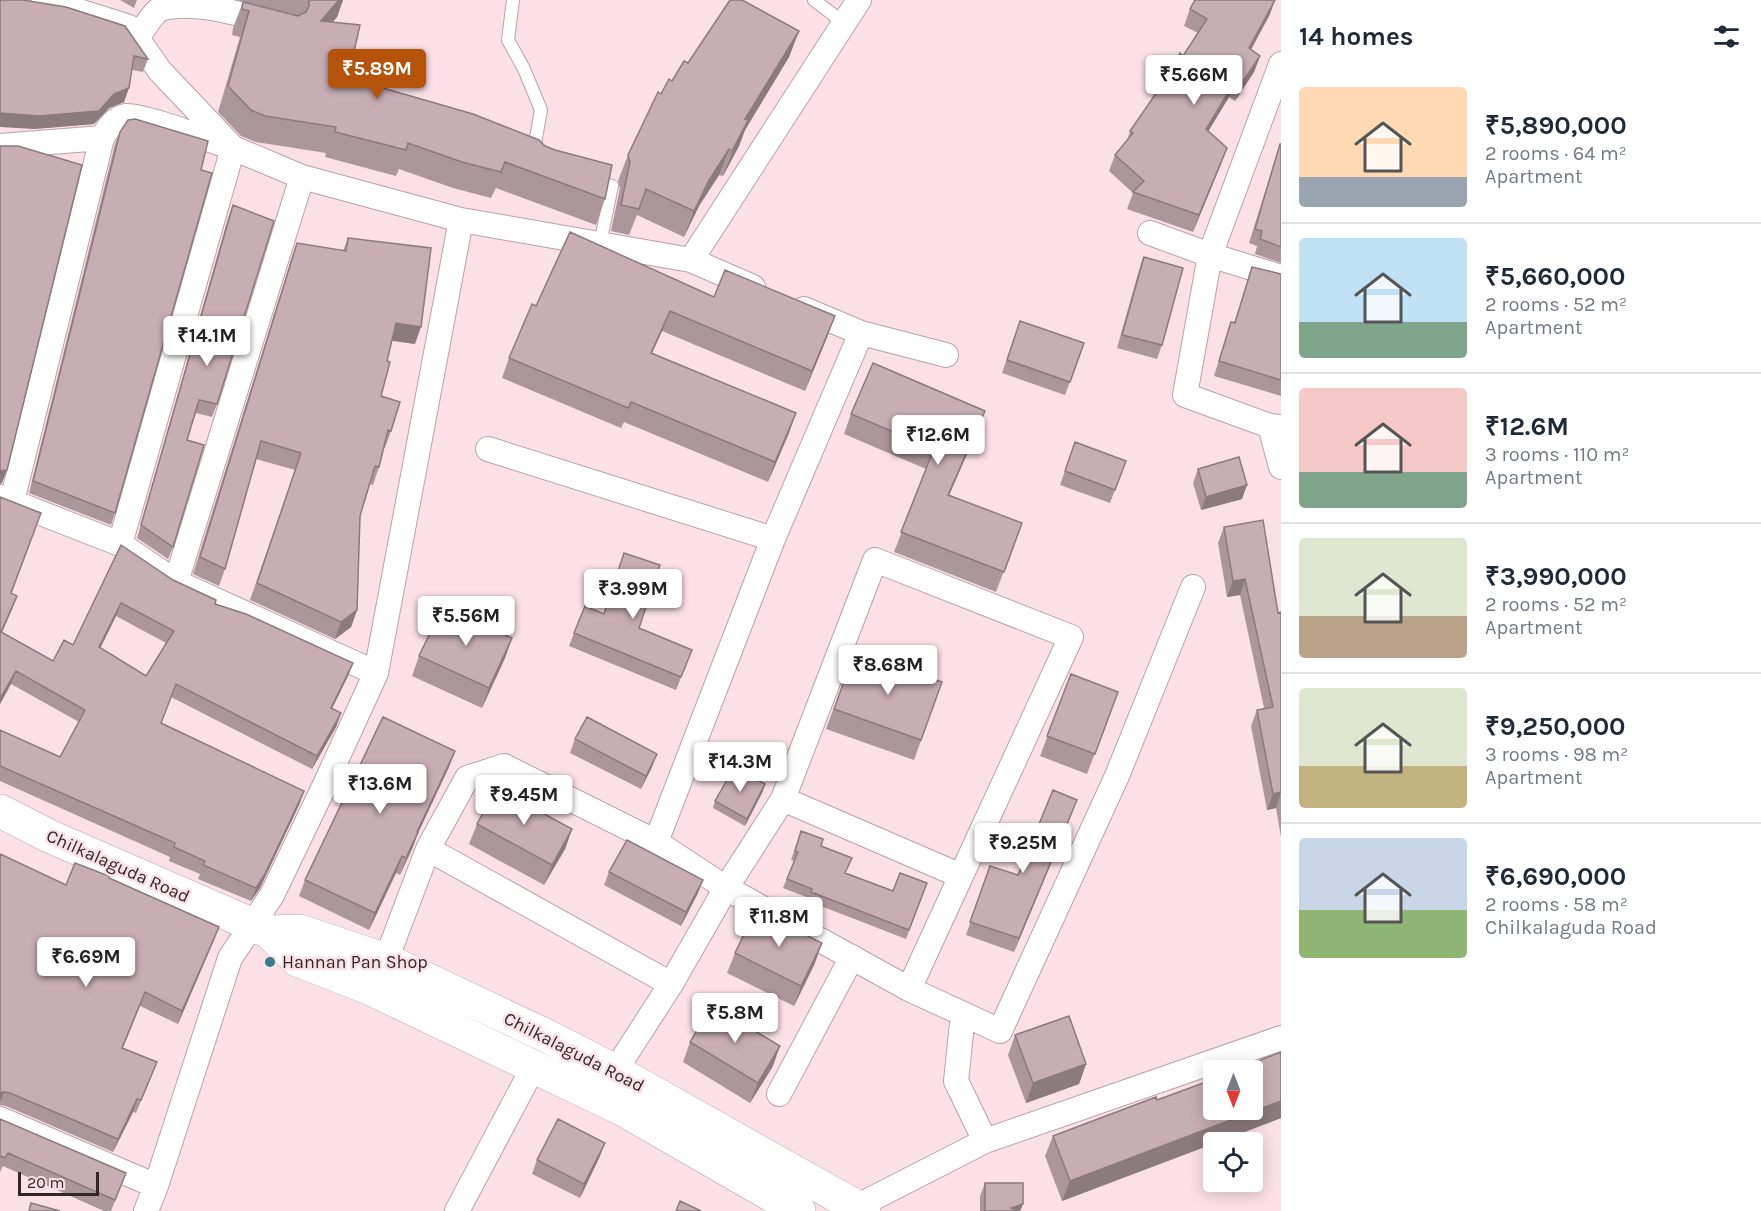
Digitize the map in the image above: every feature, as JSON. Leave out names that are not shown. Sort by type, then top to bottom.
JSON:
[{"type":"main road","name":"Chilkalaguda Road","points":[[0,811],[49,836],[260,928],[297,960],[369,988],[622,1109],[799,1211]]},
{"type":"main road","name":"Chilkalaguda Road","points":[[260,928],[300,931],[386,960],[549,1037],[615,1071],[860,1209]]},
{"type":"street","points":[[44,0],[129,27],[160,71],[233,148]]},
{"type":"street","points":[[692,260],[859,0]]},
{"type":"street","points":[[137,39],[158,10],[169,4],[185,2],[207,3],[286,28]]},
{"type":"street","points":[[1281,64],[1210,255],[1185,395],[1276,426],[1281,467]]},
{"type":"street","points":[[376,673],[176,582],[120,544],[6,499],[102,138],[110,126],[125,116],[142,118],[233,148],[302,177],[461,220],[692,260],[861,333],[946,355]]},
{"type":"street","points":[[0,146],[102,138]]},
{"type":"street","points":[[120,544],[233,148]]},
{"type":"street","points":[[176,582],[302,177]]},
{"type":"street","points":[[146,1211],[230,958],[260,928],[272,895],[376,673],[461,220]]},
{"type":"street","points":[[1150,233],[1281,277]]},
{"type":"street","points":[[656,842],[773,539],[861,333]]},
{"type":"street","points":[[488,449],[773,539]]},
{"type":"street","points":[[615,1071],[672,984],[726,888],[783,799],[875,560],[1071,637],[909,989]]},
{"type":"street","points":[[386,960],[428,849],[467,778],[504,766],[656,842],[726,888],[909,989],[1000,1031],[1117,776],[1193,587]]},
{"type":"street","points":[[783,799],[961,876]]},
{"type":"street","points":[[428,849],[672,984]]},
{"type":"street","points":[[780,1094],[852,957]]},
{"type":"street","points":[[963,1014],[956,1081],[985,1141]]},
{"type":"street","points":[[860,1209],[985,1141],[1281,1038]]},
{"type":"street","points":[[457,1211],[534,1066]]},
{"type":"street","points":[[0,1119],[156,1186]]},
{"type":"lane","points":[[513,0],[508,40],[524,69],[541,110],[532,152],[539,164]]},
{"type":"lane","points":[[814,0],[844,23]]},
{"type":"lane","points":[[584,177],[612,186],[600,244]]},
{"type":"building","points":[[0,0],[23,0],[66,7],[125,26],[148,59],[134,56],[129,88],[114,94],[99,111],[39,116],[0,113]]},
{"type":"building","points":[[309,0],[339,0],[321,21],[360,25],[348,78],[473,114],[539,140],[545,146],[555,150],[612,165],[605,199],[505,162],[501,172],[462,162],[408,143],[406,150],[335,132],[336,127],[265,116],[251,110],[228,86],[249,11],[242,9],[243,2],[298,16],[306,12]]},
{"type":"building","points":[[730,0],[742,0],[799,31],[745,119],[748,120],[732,151],[729,149],[709,180],[694,211],[646,189],[639,209],[621,205],[630,162],[628,155],[658,92],[661,94],[669,79],[672,81],[684,61],[688,63]]},
{"type":"building","points":[[1195,0],[1275,0],[1249,48],[1260,56],[1241,84],[1235,81],[1206,129],[1227,148],[1199,215],[1133,192],[1144,181],[1115,155],[1133,133],[1130,131],[1166,79],[1164,78],[1180,53],[1183,56],[1207,19],[1190,9]]},
{"type":"building","points":[[135,119],[208,141],[201,170],[212,173],[115,513],[33,481],[120,132],[128,120]]},
{"type":"building","points":[[1280,144],[1281,247],[1260,239],[1262,231],[1255,229]]},
{"type":"building","points":[[0,146],[18,146],[82,165],[7,470],[0,471]]},
{"type":"building","points":[[233,205],[274,221],[217,404],[199,400],[187,440],[204,445],[173,547],[141,525]]},
{"type":"building","points":[[570,232],[714,297],[725,270],[835,316],[812,371],[670,311],[651,353],[796,413],[775,462],[631,402],[628,408],[509,358],[532,304],[536,306]]},
{"type":"building","points":[[348,238],[431,248],[421,327],[396,323],[387,361],[390,362],[381,396],[400,402],[391,431],[388,430],[379,467],[375,466],[360,516],[357,610],[341,622],[257,583],[301,453],[261,441],[225,569],[200,557],[297,243],[346,251]]},
{"type":"building","points":[[1144,257],[1183,268],[1162,345],[1122,335]]},
{"type":"building","points":[[1252,267],[1281,274],[1281,380],[1219,361],[1231,322],[1235,323]]},
{"type":"building","points":[[1020,321],[1084,343],[1070,382],[1007,360]]},
{"type":"building","points":[[873,363],[985,411],[948,495],[1022,523],[1004,572],[901,532],[934,449],[851,414]]},
{"type":"building","points":[[1075,442],[1126,461],[1115,490],[1065,471]]},
{"type":"building","points":[[1239,457],[1247,485],[1206,497],[1198,469]]},
{"type":"building","points":[[0,497],[41,513],[11,593],[17,596],[1,632],[53,661],[64,640],[73,645],[121,545],[173,580],[216,600],[215,604],[246,614],[353,663],[331,708],[341,713],[317,756],[176,684],[161,723],[304,791],[265,874],[256,888],[203,865],[205,861],[174,847],[175,843],[0,766],[0,730],[60,757],[85,710],[16,671],[0,699]],"holes":[[[121,603],[174,631],[146,676],[99,647]]]},
{"type":"building","points":[[1263,520],[1278,613],[1281,612],[1281,792],[1273,794],[1257,710],[1273,707],[1245,579],[1233,581],[1224,527]]},
{"type":"building","points":[[624,553],[660,565],[639,628],[692,650],[681,677],[574,633],[585,606],[604,614]]},
{"type":"building","points":[[443,606],[512,638],[489,688],[419,656]]},
{"type":"building","points":[[855,651],[942,682],[921,740],[834,709]]},
{"type":"building","points":[[1071,674],[1118,692],[1095,754],[1047,736]]},
{"type":"building","points":[[383,717],[455,751],[406,858],[402,856],[375,913],[305,880]]},
{"type":"building","points":[[587,717],[657,754],[646,776],[575,739]]},
{"type":"building","points":[[734,768],[765,784],[747,819],[715,801]]},
{"type":"building","points":[[497,788],[572,829],[552,865],[477,824]]},
{"type":"building","points":[[1053,790],[1077,800],[1019,938],[970,922],[990,866],[1018,875]]},
{"type":"building","points":[[801,831],[823,839],[821,846],[852,858],[845,873],[893,891],[900,873],[927,883],[909,930],[811,892],[812,889],[787,879],[798,852],[795,851]]},
{"type":"building","points":[[627,840],[703,880],[686,912],[609,872]]},
{"type":"building","points":[[0,854],[66,885],[75,863],[109,876],[109,878],[219,927],[182,1011],[145,992],[122,1048],[157,1062],[141,1100],[137,1099],[118,1139],[10,1093],[0,1093]]},
{"type":"building","points":[[756,910],[822,943],[801,986],[735,953]]},
{"type":"building","points":[[712,1005],[780,1046],[758,1083],[690,1042]]},
{"type":"building","points":[[1069,1016],[1086,1064],[1033,1083],[1015,1035]]},
{"type":"building","points":[[1281,1052],[1281,1101],[1263,1108],[1263,1060],[1261,1060]]},
{"type":"building","points":[[1203,1083],[1203,1120],[1231,1120],[1070,1181],[1053,1136],[1156,1097],[1157,1100]]},
{"type":"building","points":[[0,1119],[126,1173],[115,1200],[8,1153],[5,1158],[0,1156]]},
{"type":"building","points":[[558,1119],[605,1143],[584,1184],[537,1160]]},
{"type":"building","points":[[985,1183],[1023,1183],[1023,1204],[1011,1208],[1018,1211],[985,1211]]},
{"type":"building","points":[[680,1201],[701,1211],[676,1211]]},
{"type":"building","points":[[31,1203],[60,1211],[29,1211]]},
{"type":"place","name":"Hannan Pan Shop","points":[[270,962]]}]
